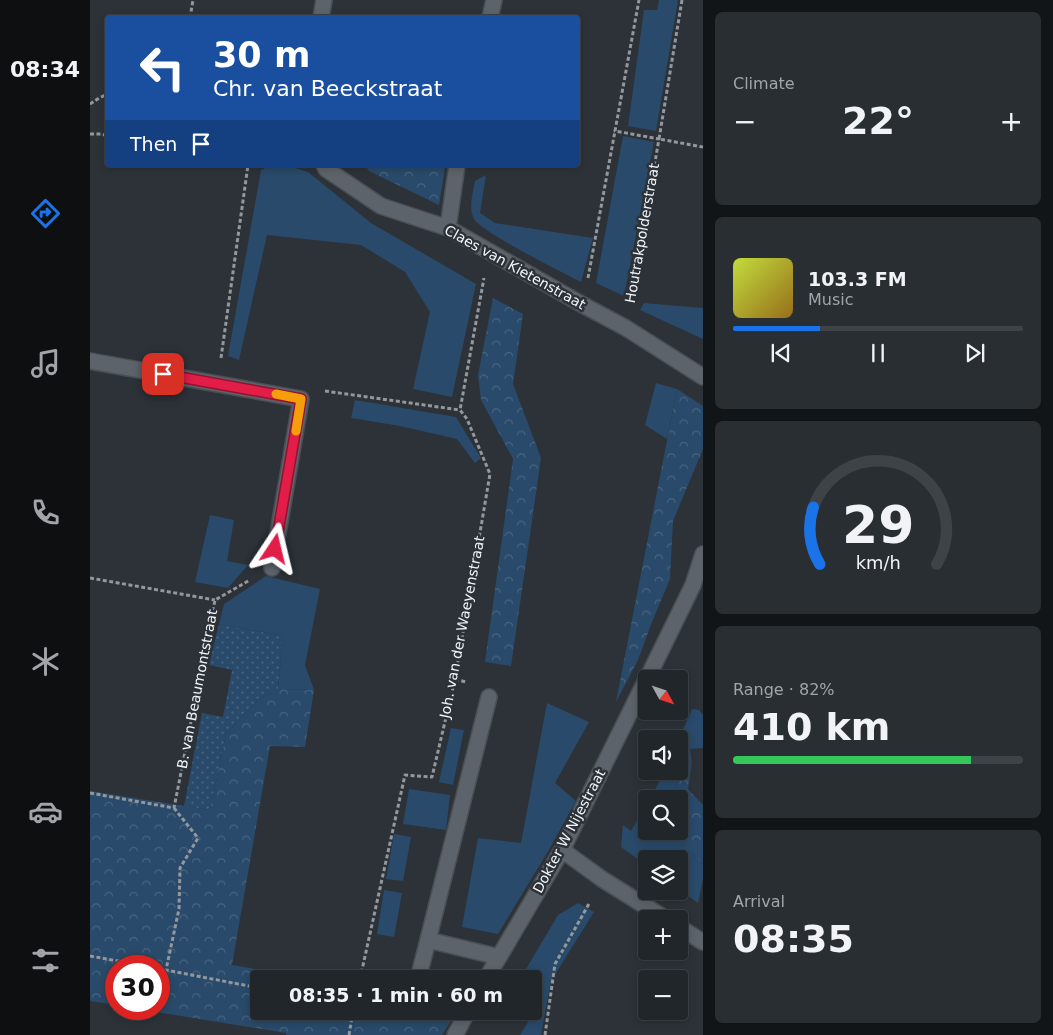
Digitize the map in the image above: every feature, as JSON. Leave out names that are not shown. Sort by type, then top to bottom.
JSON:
[{"type":"street","points":[[322,15],[324,0]]},
{"type":"street","points":[[491,15],[494,0]]},
{"type":"street","name":"Claes van Kietenstraat","points":[[325,167],[381,206],[448,228],[626,328],[703,377]]},
{"type":"street","points":[[448,228],[457,167]]},
{"type":"street","points":[[90,360],[301,399],[272,568]]},
{"type":"street","name":"Dokter W Nijestraat","points":[[651,670],[693,586],[703,554]]},
{"type":"street","name":"Dokter W Nijestraat","points":[[491,970],[562,850],[638,695]]},
{"type":"street","points":[[420,970],[489,697]]},
{"type":"street","points":[[562,850],[602,879],[652,910]]},
{"type":"street","points":[[688,933],[703,942]]},
{"type":"street","points":[[428,940],[499,957]]},
{"type":"street","points":[[455,1035],[463,1020]]},
{"type":"path","points":[[190,15],[193,0]]},
{"type":"path","points":[[583,305],[639,0]]},
{"type":"path","name":"Houtrakpolderstraat","points":[[626,328],[682,0]]},
{"type":"path","points":[[90,104],[105,95]]},
{"type":"path","points":[[615,131],[703,147]]},
{"type":"path","points":[[90,134],[105,135]]},
{"type":"path","points":[[217,384],[248,167]]},
{"type":"path","points":[[301,399],[319,390],[460,410],[489,251]]},
{"type":"path","name":"Joh. van der Waeyenstraat","points":[[362,970],[405,775],[432,777],[455,679],[490,474],[467,419],[460,410]]},
{"type":"path","name":"B. van Beaumontstraat","points":[[174,808],[215,600],[272,568]]},
{"type":"path","points":[[90,578],[215,600]]},
{"type":"path","points":[[90,793],[174,808],[198,838],[180,868],[180,909],[169,955]]},
{"type":"path","points":[[545,1035],[555,964],[602,879]]},
{"type":"path","points":[[90,956],[105,959]]},
{"type":"path","points":[[170,971],[250,986]]},
{"type":"path","points":[[349,1035],[352,1020]]},
{"type":"green space","points":[[659,0],[678,0],[656,131],[628,126],[644,10],[657,10]]},
{"type":"green space","points":[[623,136],[654,142],[624,296],[596,283]]},
{"type":"green space","points":[[268,167],[292,167],[308,172],[371,223],[476,284],[452,397],[413,389],[430,312],[405,272],[361,245],[267,235],[239,360],[228,356],[261,170]]},
{"type":"green space","points":[[366,167],[445,168],[439,205],[369,171]]},
{"type":"green space","points":[[486,175],[480,213],[495,223],[593,238],[581,282],[506,242],[474,219],[471,205],[475,181]]},
{"type":"green space","points":[[493,298],[523,314],[513,384],[541,458],[511,666],[485,662],[513,459],[481,400],[478,375]]},
{"type":"green space","points":[[644,303],[703,308],[703,339],[640,310]]},
{"type":"green space","points":[[656,383],[677,389],[667,439],[645,425]]},
{"type":"green space","points":[[677,389],[703,406],[703,449],[673,521],[670,579],[638,660],[616,702]]},
{"type":"green space","points":[[355,400],[456,417],[481,458],[475,463],[457,439],[400,426],[351,418]]},
{"type":"green space","points":[[210,515],[234,520],[227,561],[248,565],[228,588],[195,582]]},
{"type":"green space","points":[[266,576],[320,589],[305,665],[314,690],[278,689],[283,636],[219,624],[224,604]]},
{"type":"green space","points":[[219,624],[283,636],[278,689],[259,699],[226,734],[210,810],[184,806],[202,713],[223,717],[232,670],[209,665]]},
{"type":"green space","points":[[278,689],[314,690],[305,747],[270,746],[232,965],[262,970],[250,970],[250,1020],[451,1021],[442,1035],[286,1035],[286,1033],[170,1014],[170,955],[105,955],[105,1003],[90,1001],[90,791],[210,810],[226,734],[259,699]]},
{"type":"green space","points":[[547,703],[589,722],[555,783],[576,801],[498,934],[462,927],[478,838],[521,843]]},
{"type":"green space","points":[[692,709],[699,710],[703,715],[703,748],[690,749],[692,763],[688,766],[688,730],[683,730]]},
{"type":"green space","points":[[451,728],[464,730],[453,785],[439,782]]},
{"type":"green space","points":[[692,763],[688,789],[703,805],[703,864],[678,840],[688,840],[688,790],[674,790],[677,780],[688,780],[688,766]]},
{"type":"green space","points":[[660,780],[677,780],[674,790],[655,790]]},
{"type":"green space","points":[[409,789],[450,795],[446,830],[403,824]]},
{"type":"green space","points":[[638,819],[638,840],[678,840],[703,864],[703,880],[698,903],[688,896],[688,850],[638,850],[638,859],[621,847],[623,825],[631,831]]},
{"type":"green space","points":[[394,834],[411,837],[403,881],[386,879]]},
{"type":"green space","points":[[384,890],[402,893],[394,937],[377,934]]},
{"type":"green space","points":[[578,903],[594,912],[551,981],[541,1035],[520,1035],[529,1020],[542,1020],[542,970],[525,970],[558,915]]},
{"type":"slow traffic","points":[[276,394],[301,399],[296,431]]},
{"type":"route","points":[[163,374],[301,399],[275,549]]}]
